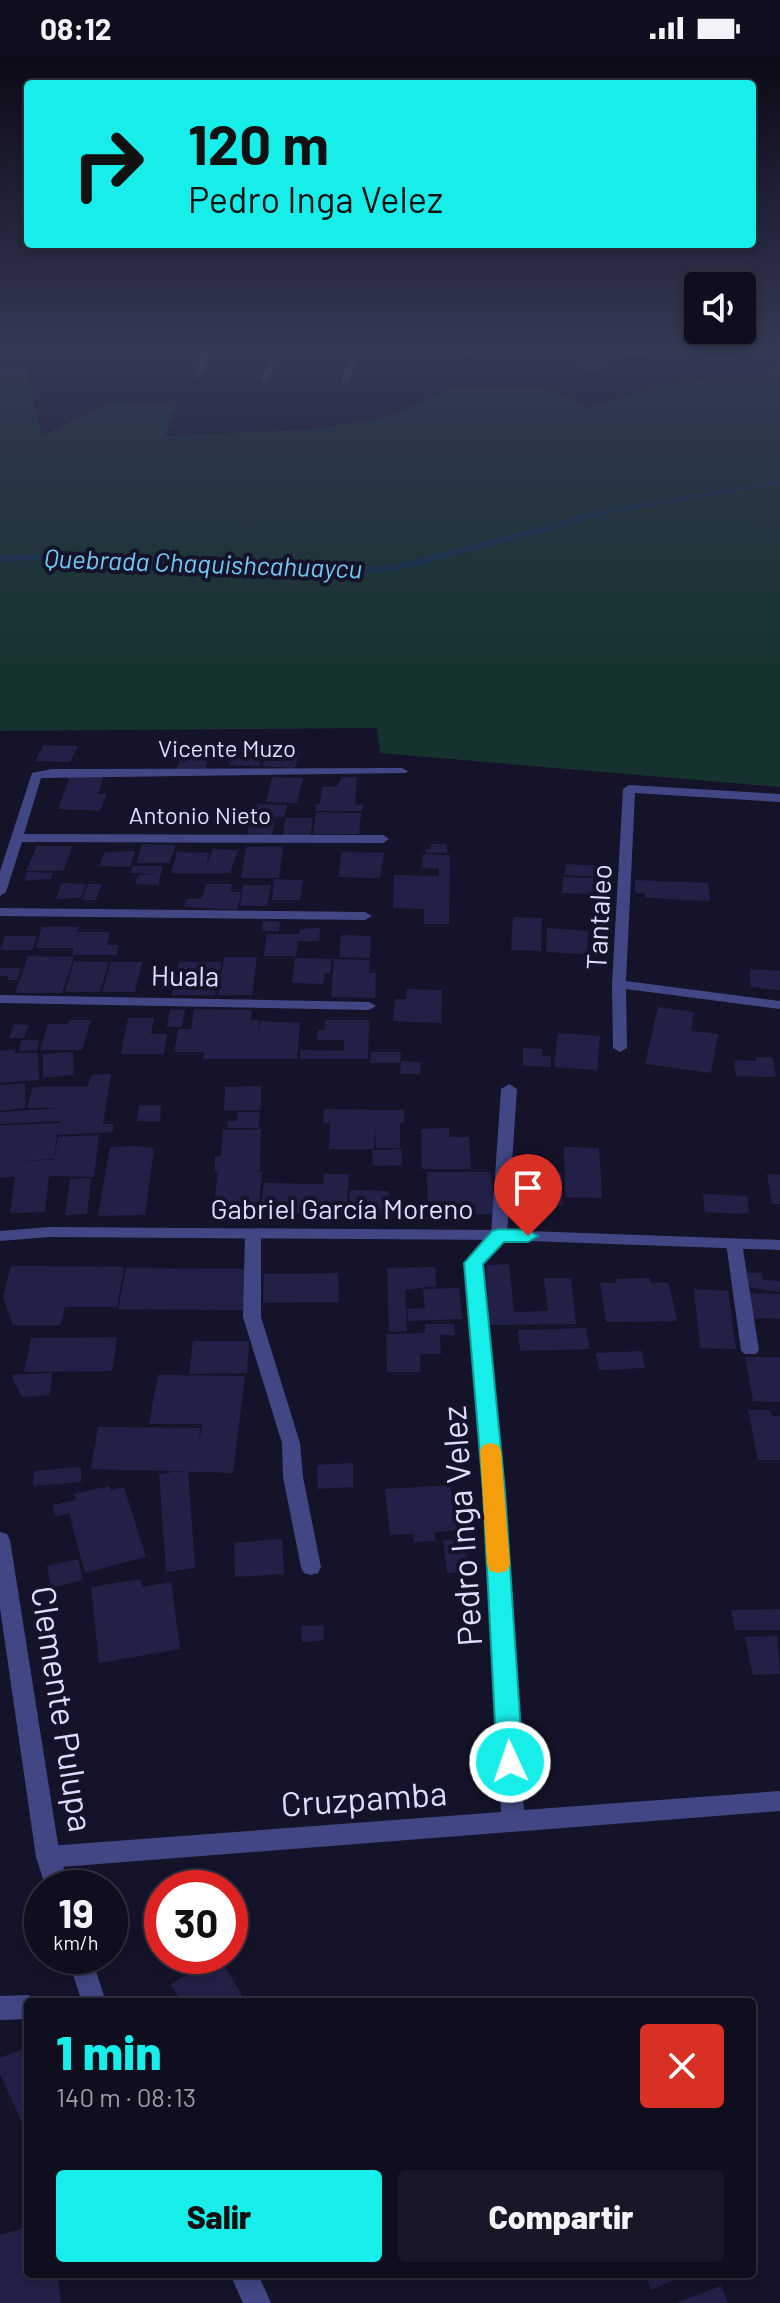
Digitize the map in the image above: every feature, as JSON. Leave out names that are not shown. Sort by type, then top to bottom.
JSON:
[{"type":"street","name":"Vicente Muzo","points":[[16,838],[31,784],[36,775],[52,772],[402,771]]},
{"type":"street","name":"Tantaleo","points":[[620,1048],[619,984],[629,789],[780,798]]},
{"type":"street","name":"Antonio Nieto","points":[[16,838],[383,839]]},
{"type":"street","points":[[0,892],[16,838]]},
{"type":"street","points":[[0,912],[365,916]]},
{"type":"street","points":[[619,984],[780,1005]]},
{"type":"street","name":"Huala","points":[[0,999],[369,1006]]},
{"type":"street","points":[[499,1235],[509,1089]]},
{"type":"street","name":"Gabriel García Moreno","points":[[0,1236],[50,1232],[499,1235],[780,1245]]},
{"type":"street","points":[[253,1235],[252,1317],[291,1443],[293,1477],[311,1567]]},
{"type":"street","name":"Pedro Inga Velez","points":[[499,1235],[474,1263],[494,1491],[513,1822]]},
{"type":"street","points":[[734,1243],[750,1350]]},
{"type":"street","name":"Clemente Pulupa","points":[[0,1540],[52,1870]]},
{"type":"street","name":"Cruzpamba","points":[[48,1857],[780,1801]]},
{"type":"street","points":[[85,1974],[93,1998]]},
{"type":"street","points":[[0,2008],[24,2007]]},
{"type":"street","points":[[246,2278],[257,2303]]},
{"type":"green space","points":[[0,455],[780,455],[780,787],[380,753],[377,728],[0,731]]},
{"type":"building","points":[[44,745],[78,746],[70,762],[35,761]]},
{"type":"building","points":[[267,749],[300,751],[295,768],[262,766]]},
{"type":"building","points":[[183,751],[211,751],[205,769],[177,768]]},
{"type":"building","points":[[232,758],[261,759],[259,766],[229,765]]},
{"type":"building","points":[[70,776],[104,776],[98,794],[107,794],[100,811],[58,809]]},
{"type":"building","points":[[272,777],[303,778],[297,803],[266,802]]},
{"type":"building","points":[[342,777],[357,777],[355,805],[363,805],[362,811],[315,811],[316,804],[320,804],[322,787],[337,787]]},
{"type":"building","points":[[256,804],[287,805],[284,817],[252,816]]},
{"type":"building","points":[[316,812],[361,813],[359,834],[313,834]]},
{"type":"building","points":[[251,817],[275,818],[272,835],[247,834]]},
{"type":"building","points":[[285,818],[313,818],[310,836],[283,835]]},
{"type":"building","points":[[142,844],[175,845],[170,863],[136,863]]},
{"type":"building","points":[[431,844],[447,844],[447,853],[426,853],[426,849],[431,849]]},
{"type":"building","points":[[37,846],[73,846],[63,871],[26,871]]},
{"type":"building","points":[[246,847],[283,847],[279,878],[241,878]]},
{"type":"building","points":[[213,849],[238,850],[230,873],[171,873],[177,852],[209,853],[206,868]]},
{"type":"building","points":[[135,851],[130,867],[99,866],[105,852]]},
{"type":"building","points":[[342,852],[384,853],[380,878],[338,877]]},
{"type":"building","points":[[423,854],[450,855],[449,924],[424,924],[424,909],[393,908],[394,875],[439,876],[439,869],[422,868]]},
{"type":"building","points":[[566,864],[601,866],[601,877],[564,875]]},
{"type":"building","points":[[133,866],[163,866],[158,885],[135,884],[138,875],[156,874],[130,873]]},
{"type":"building","points":[[27,872],[53,873],[50,879],[24,881]]},
{"type":"building","points":[[563,877],[593,878],[593,894],[562,893]]},
{"type":"building","points":[[274,879],[303,880],[300,900],[272,900]]},
{"type":"building","points":[[635,880],[708,883],[710,901],[645,898],[645,893],[635,893]]},
{"type":"building","points":[[62,883],[86,884],[81,898],[56,899]]},
{"type":"building","points":[[88,884],[102,884],[96,900],[82,900]]},
{"type":"building","points":[[206,884],[232,884],[230,892],[241,892],[237,910],[184,907],[186,899],[202,899]]},
{"type":"building","points":[[243,885],[271,885],[267,906],[240,906]]},
{"type":"building","points":[[513,917],[542,918],[541,951],[511,950]]},
{"type":"building","points":[[263,921],[280,921],[279,931],[262,931]]},
{"type":"building","points":[[42,927],[79,927],[77,932],[110,932],[107,945],[118,945],[117,955],[72,955],[74,948],[36,948]]},
{"type":"building","points":[[320,928],[319,941],[298,941],[296,956],[264,956],[267,934],[299,934],[300,929]]},
{"type":"building","points":[[547,928],[588,931],[587,954],[546,952]]},
{"type":"building","points":[[341,935],[371,936],[370,958],[339,957]]},
{"type":"building","points":[[5,936],[37,936],[32,950],[0,950]]},
{"type":"building","points":[[28,956],[74,957],[62,993],[15,993]]},
{"type":"building","points":[[224,957],[257,957],[252,995],[218,995]]},
{"type":"building","points":[[295,958],[332,959],[330,974],[325,973],[323,984],[292,983]]},
{"type":"building","points":[[334,959],[370,960],[369,973],[376,973],[375,998],[331,997]]},
{"type":"building","points":[[74,961],[109,962],[100,992],[65,992]]},
{"type":"building","points":[[111,962],[142,962],[135,992],[102,992]]},
{"type":"building","points":[[179,962],[221,962],[215,995],[172,995]]},
{"type":"building","points":[[0,968],[20,968],[18,980],[0,976]]},
{"type":"building","points":[[750,969],[780,971],[780,990],[750,987]]},
{"type":"building","points":[[407,989],[442,990],[441,1023],[393,1021],[395,999],[406,999]]},
{"type":"building","points":[[658,1007],[694,1012],[691,1031],[718,1034],[711,1073],[645,1064]]},
{"type":"building","points":[[185,1009],[182,1027],[167,1027],[170,1010]]},
{"type":"building","points":[[194,1009],[252,1010],[251,1020],[259,1020],[257,1040],[260,1021],[300,1023],[297,1059],[203,1059],[204,1052],[174,1052],[178,1029],[191,1029]]},
{"type":"building","points":[[128,1018],[154,1018],[151,1034],[167,1034],[164,1054],[121,1054]]},
{"type":"building","points":[[70,1020],[91,1020],[82,1050],[40,1050],[48,1024],[68,1024]]},
{"type":"building","points":[[325,1020],[369,1020],[368,1059],[300,1059],[301,1050],[344,1051],[344,1040],[317,1040],[318,1030],[325,1030]]},
{"type":"building","points":[[14,1024],[29,1025],[24,1038],[9,1038]]},
{"type":"building","points":[[558,1033],[600,1036],[597,1070],[554,1067]]},
{"type":"building","points":[[21,1040],[39,1040],[37,1050],[19,1051]]},
{"type":"building","points":[[523,1048],[542,1049],[542,1056],[551,1056],[551,1067],[523,1066]]},
{"type":"building","points":[[15,1049],[15,1053],[38,1053],[39,1080],[0,1083],[0,1051]]},
{"type":"building","points":[[73,1052],[74,1075],[43,1078],[43,1054]]},
{"type":"building","points":[[371,1052],[401,1052],[400,1063],[370,1063]]},
{"type":"building","points":[[755,1057],[772,1057],[776,1077],[736,1076],[734,1060],[756,1061]]},
{"type":"building","points":[[401,1061],[421,1062],[420,1074],[400,1074]]},
{"type":"building","points":[[111,1074],[103,1124],[114,1124],[113,1132],[57,1135],[54,1159],[16,1161],[54,1160],[58,1137],[99,1135],[94,1177],[49,1176],[45,1212],[10,1213],[15,1177],[0,1177],[0,1125],[60,1121],[0,1124],[0,1112],[62,1108],[27,1108],[33,1087],[88,1087],[91,1075]]},
{"type":"building","points":[[25,1083],[25,1108],[0,1111],[0,1085]]},
{"type":"building","points":[[261,1086],[261,1110],[224,1111],[225,1087]]},
{"type":"building","points":[[139,1105],[161,1105],[160,1121],[137,1121]]},
{"type":"building","points":[[324,1109],[404,1110],[404,1123],[400,1123],[400,1148],[376,1148],[374,1123],[374,1149],[329,1149],[330,1123],[323,1123]]},
{"type":"building","points":[[238,1112],[260,1112],[259,1128],[227,1128],[228,1121],[237,1121]]},
{"type":"building","points":[[449,1128],[449,1137],[469,1137],[471,1169],[422,1169],[421,1129]]},
{"type":"building","points":[[261,1129],[260,1171],[249,1171],[262,1172],[258,1212],[213,1212],[218,1172],[215,1172],[215,1157],[221,1156],[223,1130]]},
{"type":"building","points":[[110,1147],[154,1148],[145,1215],[98,1216]]},
{"type":"building","points":[[564,1147],[599,1148],[602,1198],[565,1197]]},
{"type":"building","points":[[402,1149],[402,1165],[373,1166],[372,1150]]},
{"type":"building","points":[[507,1170],[562,1172],[563,1206],[507,1204]]},
{"type":"building","points":[[427,1172],[490,1172],[497,1214],[428,1215]]},
{"type":"building","points":[[324,1174],[349,1174],[346,1214],[260,1212],[264,1183],[323,1184]]},
{"type":"building","points":[[767,1174],[780,1175],[780,1204],[772,1204]]},
{"type":"building","points":[[91,1178],[87,1214],[65,1215],[70,1179]]},
{"type":"building","points":[[350,1190],[389,1191],[388,1214],[348,1213]]},
{"type":"building","points":[[703,1194],[747,1196],[749,1214],[705,1212]]},
{"type":"building","points":[[509,1264],[514,1312],[548,1311],[544,1278],[571,1278],[576,1324],[489,1325],[486,1265]]},
{"type":"building","points":[[11,1266],[124,1267],[117,1307],[65,1307],[61,1325],[13,1325],[3,1297]]},
{"type":"building","points":[[435,1267],[436,1286],[405,1290],[407,1331],[389,1332],[387,1268]]},
{"type":"building","points":[[126,1268],[251,1269],[247,1310],[118,1309]]},
{"type":"building","points":[[740,1272],[762,1273],[763,1280],[780,1281],[780,1292],[742,1286]]},
{"type":"building","points":[[338,1273],[339,1302],[263,1303],[264,1274]]},
{"type":"building","points":[[650,1278],[651,1283],[669,1283],[677,1321],[606,1322],[600,1283],[616,1283],[615,1279]]},
{"type":"building","points":[[459,1288],[462,1319],[408,1321],[407,1309],[425,1308],[423,1289]]},
{"type":"building","points":[[694,1289],[728,1291],[736,1349],[700,1348]]},
{"type":"building","points":[[749,1293],[780,1294],[780,1319],[752,1318]]},
{"type":"building","points":[[425,1324],[454,1324],[455,1335],[440,1335],[441,1354],[420,1354],[420,1372],[387,1372],[386,1334],[425,1333]]},
{"type":"building","points":[[586,1328],[590,1349],[520,1351],[518,1330]]},
{"type":"building","points":[[117,1337],[112,1371],[24,1372],[31,1338]]},
{"type":"building","points":[[193,1341],[249,1341],[247,1373],[189,1374]]},
{"type":"building","points":[[642,1351],[645,1368],[599,1370],[596,1353]]},
{"type":"building","points":[[745,1357],[780,1357],[780,1402],[753,1401]]},
{"type":"building","points":[[52,1373],[50,1395],[22,1397],[11,1375]]},
{"type":"building","points":[[158,1375],[245,1376],[233,1473],[91,1469],[98,1427],[200,1428],[199,1444],[202,1424],[149,1424]]},
{"type":"building","points":[[748,1410],[770,1410],[772,1416],[780,1416],[780,1460],[758,1460]]},
{"type":"building","points":[[353,1463],[353,1487],[318,1489],[317,1465]]},
{"type":"building","points":[[81,1467],[81,1482],[33,1486],[34,1471]]},
{"type":"building","points":[[188,1470],[195,1568],[166,1572],[159,1474]]},
{"type":"building","points":[[450,1485],[457,1530],[434,1532],[435,1541],[414,1542],[413,1534],[390,1535],[385,1489]]},
{"type":"building","points":[[109,1486],[111,1490],[124,1487],[146,1557],[85,1573],[69,1513],[55,1517],[53,1505],[76,1500],[74,1494]]},
{"type":"building","points":[[282,1539],[284,1574],[235,1577],[234,1543]]},
{"type":"building","points":[[465,1539],[469,1572],[447,1573],[443,1540]]},
{"type":"building","points":[[78,1559],[83,1580],[51,1588],[47,1566]]},
{"type":"building","points":[[141,1579],[142,1587],[171,1582],[180,1649],[99,1663],[91,1587]]},
{"type":"building","points":[[780,1609],[780,1630],[735,1630],[731,1610]]},
{"type":"building","points":[[323,1625],[324,1640],[302,1642],[301,1626]]},
{"type":"building","points":[[777,1636],[780,1674],[753,1675],[745,1637]]},
{"type":"building","points":[[188,1974],[230,1974],[244,1998],[179,1998],[171,1984]]},
{"type":"building","points":[[24,2049],[24,2127],[0,2074],[0,2058]]},
{"type":"building","points":[[24,2228],[24,2278],[58,2278],[61,2303],[0,2303],[0,2235]]},
{"type":"building","points":[[646,2278],[677,2278],[652,2290]]},
{"type":"building","points":[[721,2286],[728,2303],[676,2303]]},
{"type":"waterway","name":"Quebrada Chaquishcahuaycu","points":[[576,520],[605,512],[780,482]]},
{"type":"waterway","name":"Quebrada Chaquishcahuaycu","points":[[0,558],[110,556],[301,573],[352,573],[404,566],[583,518]]},
{"type":"slow traffic","points":[[491,1451],[498,1564]]},
{"type":"route","points":[[510,1762],[494,1491],[474,1263],[499,1235],[528,1236]]}]
